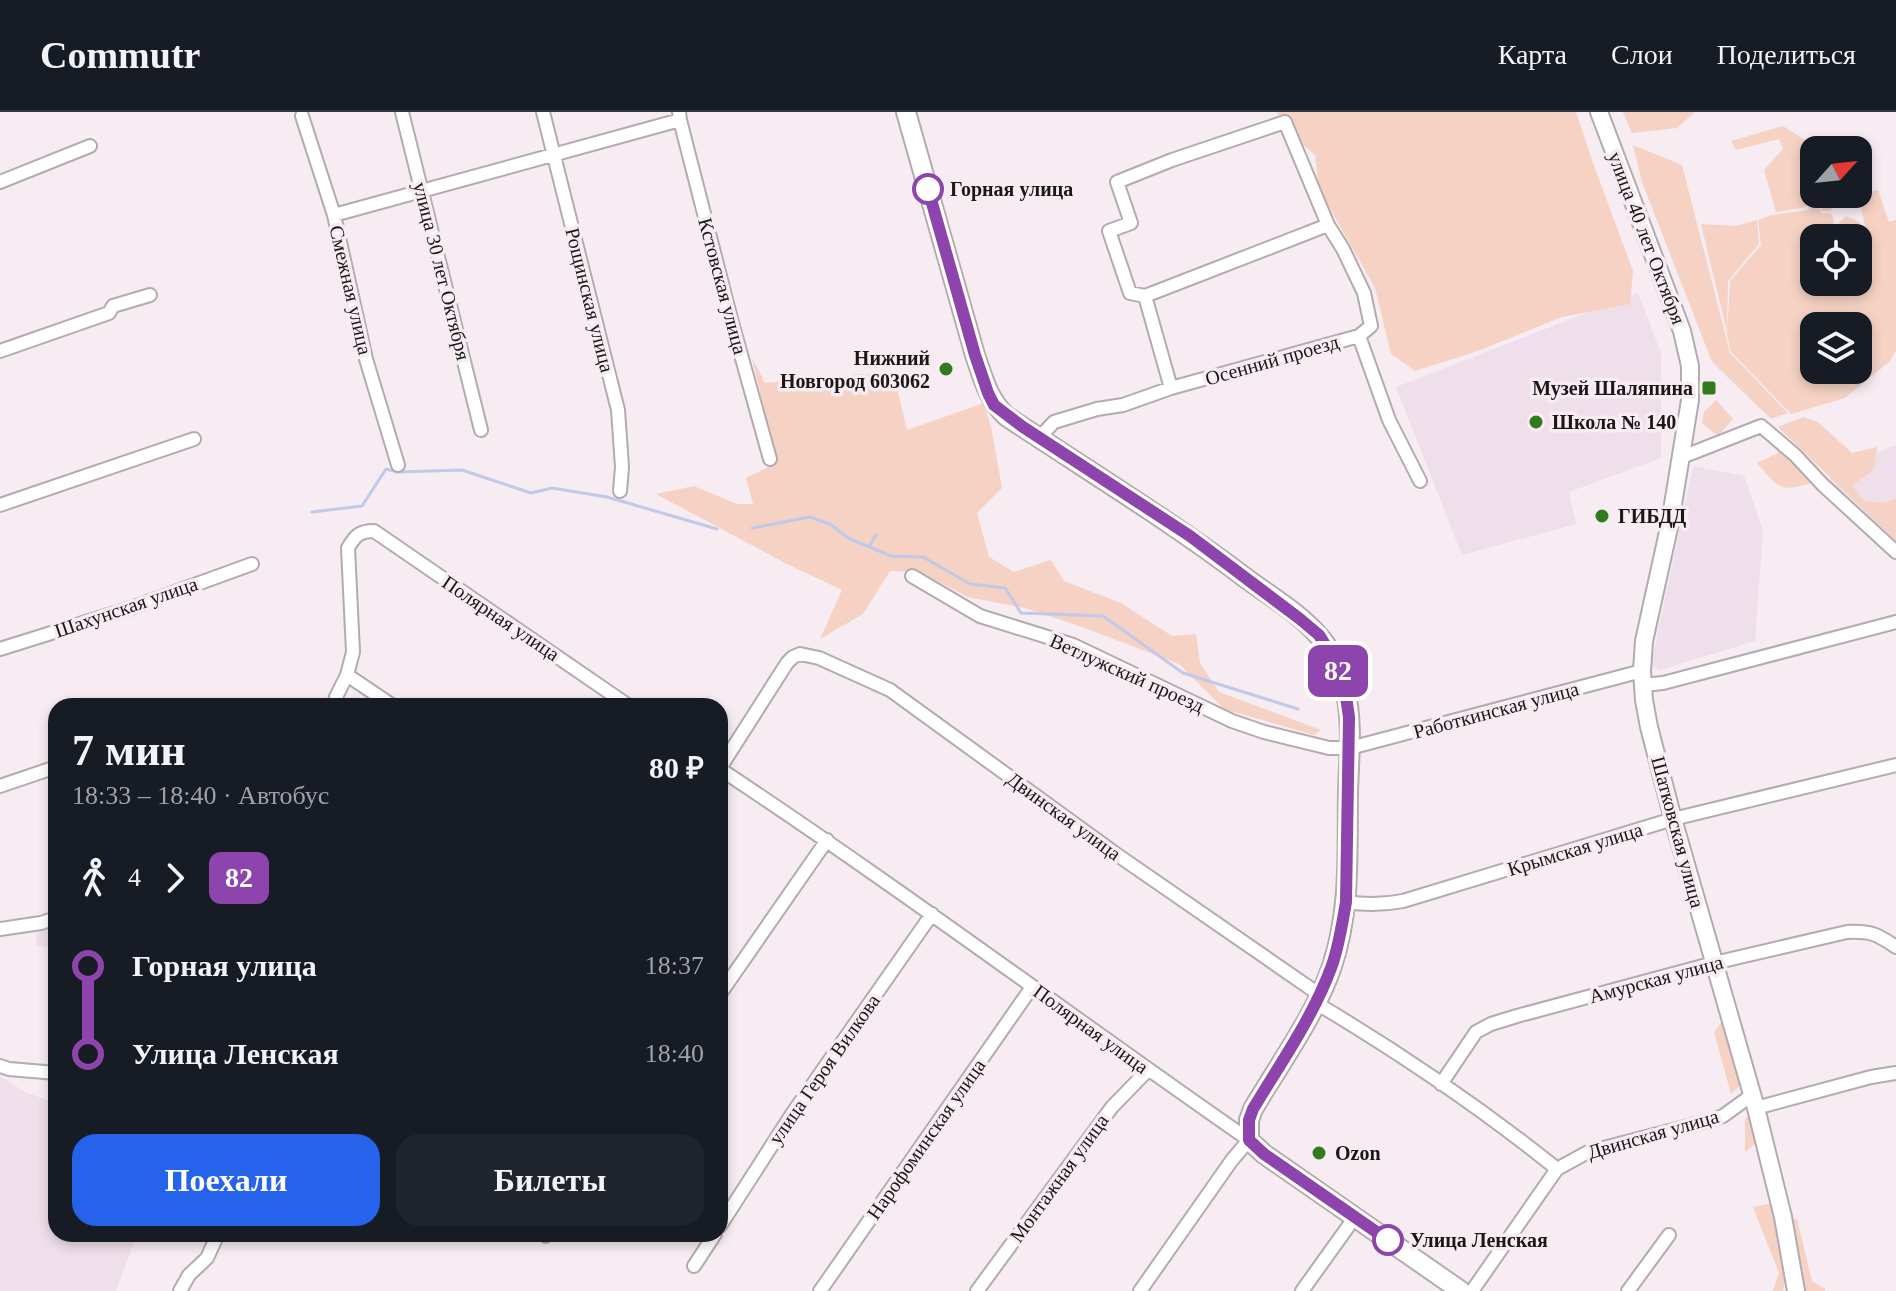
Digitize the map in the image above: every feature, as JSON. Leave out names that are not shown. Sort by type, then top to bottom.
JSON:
[{"type":"main road","points":[[906,112],[994,405],[1006,416],[1190,536],[1300,619],[1319,635],[1345,690],[1350,748],[1346,902],[1339,945],[1318,999],[1253,1109],[1249,1120],[1249,1140]]},
{"type":"main road","name":"Полярная улица","points":[[1249,1140],[1264,1154],[1461,1291]]},
{"type":"street","name":"улица 30 лет Октября","points":[[402,112],[481,430]]},
{"type":"street","name":"Рощинская улица","points":[[543,112],[618,410],[622,467],[620,491]]},
{"type":"street","name":"улица 40 лет Октября","points":[[1599,112],[1682,331],[1690,366]]},
{"type":"street","name":"Смежная улица","points":[[302,116],[334,215],[366,359],[398,465]]},
{"type":"street","points":[[334,215],[553,156],[680,116]]},
{"type":"street","name":"Кстовская улица","points":[[680,116],[770,459]]},
{"type":"street","points":[[1328,225],[1145,296],[1130,293],[1109,231],[1131,223],[1117,182],[1285,122],[1328,225],[1364,293],[1371,326],[1359,336]]},
{"type":"street","points":[[0,182],[90,146]]},
{"type":"street","points":[[0,351],[109,313],[113,306],[150,295]]},
{"type":"street","points":[[1145,296],[1171,388]]},
{"type":"street","name":"Осенний проезд","points":[[1039,438],[1054,422],[1359,336],[1389,420],[1420,481]]},
{"type":"street","name":"Шатковская улица","points":[[1690,366],[1690,400],[1682,457],[1644,641],[1643,678],[1649,727],[1754,1102],[1783,1217],[1796,1291]]},
{"type":"street","points":[[1682,457],[1761,426],[1896,552]]},
{"type":"street","points":[[0,505],[194,439]]},
{"type":"street","name":"Полярная улица","points":[[347,675],[354,636],[348,548],[360,532],[374,531],[617,698]]},
{"type":"street","name":"Шахунская улица","points":[[0,649],[131,608],[252,564]]},
{"type":"street","name":"Ветлужский проезд","points":[[912,576],[980,616],[1073,645],[1232,721],[1329,748],[1350,748]]},
{"type":"street","name":"Работкинская улица","points":[[1350,748],[1643,678],[1663,683],[1896,622]]},
{"type":"street","name":"Двинская улица","points":[[728,755],[787,663],[800,654],[819,658],[890,690],[1557,1169],[1588,1152],[1712,1120],[1754,1102],[1896,1073]]},
{"type":"street","points":[[336,698],[347,675],[381,698]]},
{"type":"street","name":"Крымская улица","points":[[1346,902],[1385,905],[1403,901],[1673,819],[1896,765]]},
{"type":"street","points":[[0,786],[48,770]]},
{"type":"street","name":"Полярная улица","points":[[728,773],[827,840],[1249,1140]]},
{"type":"street","points":[[728,982],[827,840]]},
{"type":"street","name":"улица Героя Вилкова","points":[[728,1214],[792,1114],[932,914]]},
{"type":"street","points":[[0,929],[48,921]]},
{"type":"street","name":"Амурская улица","points":[[1441,1084],[1476,1032],[1491,1024],[1714,963],[1847,932],[1875,933],[1896,947]]},
{"type":"street","name":"Нарофоминская улица","points":[[820,1291],[1032,987]]},
{"type":"street","points":[[0,1066],[48,1072]]},
{"type":"street","name":"Монтажная улица","points":[[977,1291],[1112,1107],[1148,1070]]},
{"type":"street","points":[[1140,1291],[1249,1140]]},
{"type":"street","points":[[1472,1291],[1557,1169]]},
{"type":"street","points":[[1302,1291],[1355,1217]]},
{"type":"street","points":[[1628,1291],[1669,1235]]},
{"type":"street","points":[[180,1291],[189,1275],[207,1258],[214,1242]]},
{"type":"street","points":[[694,1266],[710,1242]]},
{"type":"shaded area","points":[[1276,112],[1576,112],[1633,271],[1630,304],[1562,317],[1475,352],[1415,371],[1391,354],[1375,288],[1319,189],[1315,155],[1299,141]]},
{"type":"shaded area","points":[[1624,112],[1695,112],[1677,128],[1632,133]]},
{"type":"shaded area","points":[[1783,126],[1800,137],[1801,208],[1776,212],[1764,170],[1783,149],[1779,139],[1736,150],[1731,141]]},
{"type":"shaded area","points":[[1633,145],[1682,165],[1730,353],[1788,413],[1771,419],[1712,362],[1642,182]]},
{"type":"shaded area","points":[[1878,190],[1889,222],[1896,220],[1896,350],[1890,361],[1872,376],[1872,312],[1800,312],[1800,384],[1862,384],[1845,398],[1791,414],[1731,352],[1727,335],[1730,281],[1761,245],[1758,220],[1820,208],[1821,213],[1832,214],[1834,223],[1800,224],[1800,296],[1872,296],[1872,224],[1865,224],[1861,208],[1872,208],[1872,191]]},
{"type":"shaded area","points":[[1846,216],[1860,224],[1838,224]]},
{"type":"shaded area","points":[[1757,220],[1759,244],[1728,281],[1727,332],[1701,224],[1736,226]]},
{"type":"shaded area","name":"Школа № 140","points":[[1638,293],[1661,353],[1661,458],[1569,492],[1576,524],[1462,555],[1396,387]]},
{"type":"shaded area","points":[[752,358],[765,383],[809,379],[818,385],[855,374],[894,375],[907,430],[984,403],[1002,488],[977,513],[989,557],[1014,572],[1051,560],[1064,581],[1121,603],[1172,636],[1196,634],[1200,663],[1219,692],[1321,730],[1314,735],[1224,709],[1179,664],[1025,608],[968,597],[919,572],[890,571],[863,614],[820,639],[842,590],[656,494],[694,486],[737,504],[753,504],[746,478],[776,463]]},
{"type":"shaded area","points":[[1716,400],[1733,419],[1718,436],[1702,423],[1704,412]]},
{"type":"shaded area","points":[[1803,417],[1818,422],[1852,453],[1877,447],[1874,469],[1852,486],[1865,501],[1884,503],[1896,499],[1896,541],[1778,427]]},
{"type":"shaded area","points":[[1896,445],[1896,552],[1823,485],[1847,464]]},
{"type":"shaded area","points":[[1782,451],[1814,482],[1787,488],[1781,486],[1757,463]]},
{"type":"shaded area","points":[[1693,466],[1744,476],[1763,530],[1755,641],[1660,670],[1651,665]]},
{"type":"shaded area","points":[[48,914],[48,947],[36,946],[38,916]]},
{"type":"shaded area","points":[[1723,1020],[1741,1084],[1731,1094],[1714,1032]]},
{"type":"shaded area","points":[[0,1076],[25,1092],[48,1100],[48,1242],[134,1242],[116,1291],[0,1291]]},
{"type":"shaded area","points":[[1749,1116],[1757,1142],[1745,1152],[1745,1119]]},
{"type":"shaded area","points":[[1772,1203],[1787,1271],[1783,1291],[1773,1291],[1779,1273],[1753,1207]]},
{"type":"shaded area","points":[[1797,1219],[1812,1281],[1825,1291],[1805,1291],[1790,1221]]},
{"type":"waterway","points":[[312,512],[362,506],[386,469],[398,472],[462,470],[531,493],[552,488],[607,497],[717,529]]},
{"type":"waterway","points":[[752,528],[810,517],[830,524],[848,538],[891,556],[923,557],[970,584],[1005,588],[1021,613],[1103,616],[1183,673],[1298,709]]},
{"type":"waterway","points":[[870,545],[876,535]]},
{"type":"bus line","name":"82","points":[[928,189],[975,355],[994,405],[1006,416],[1190,536],[1300,619],[1319,635],[1337,668],[1345,690],[1350,748],[1343,924],[1331,969],[1316,1003],[1253,1109],[1249,1120],[1249,1140],[1264,1154],[1388,1240]]},
{"type":"place","name":"Горная улица","points":[[928,189]]},
{"type":"place","name":"Нижний Новгород 603062","points":[[946,369]]},
{"type":"place","name":"Музей Шаляпина","points":[[1709,388]]},
{"type":"place","name":"Школа № 140","points":[[1536,422]]},
{"type":"place","name":"ГИБДД","points":[[1602,516]]},
{"type":"place","name":"Ozon","points":[[1319,1153]]},
{"type":"place","name":"Улица Ленская","points":[[1388,1240]]}]
